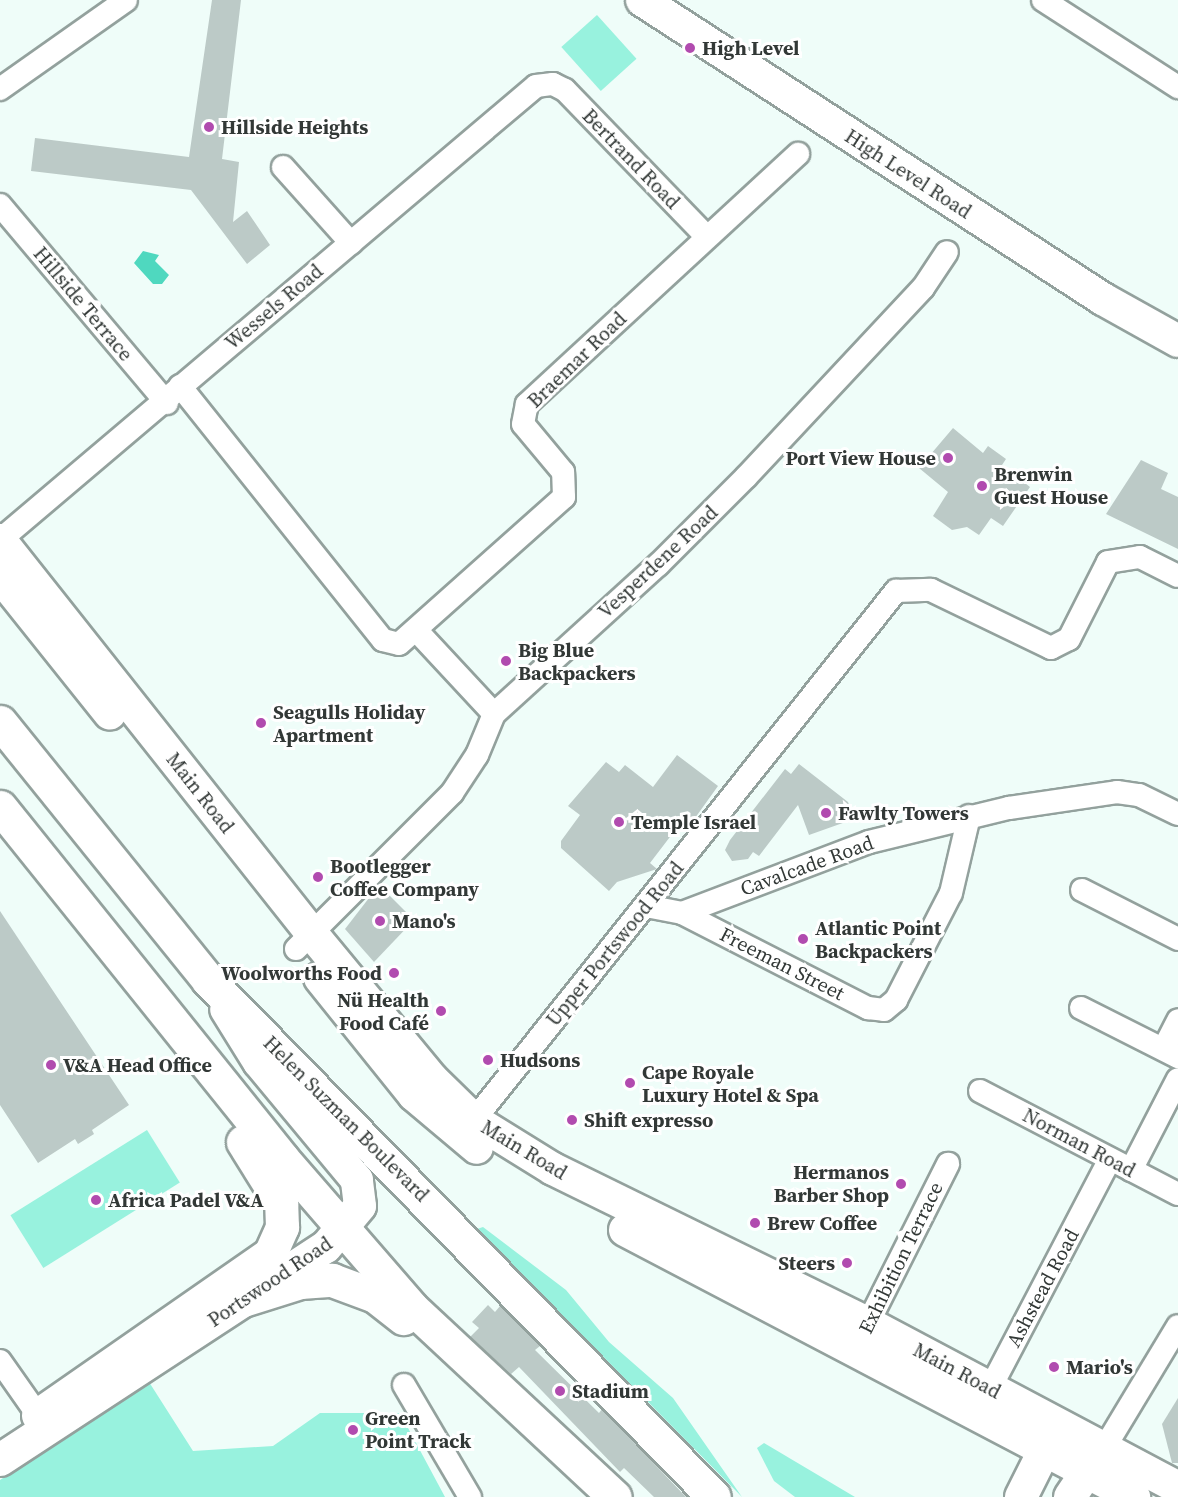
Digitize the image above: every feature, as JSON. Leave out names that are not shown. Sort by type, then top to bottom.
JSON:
[{"type":"main road","name":"High Level Road","points":[[642,0],[1103,299],[1178,342]]},
{"type":"main road","name":"Main Road","points":[[0,540],[305,942]]},
{"type":"main road","name":"Main Road","points":[[0,576],[305,942],[432,1079],[468,1128],[507,1144],[854,1352],[1044,1452],[1078,1485],[1134,1497]]},
{"type":"main road","name":"Helen Suzman Boulevard","points":[[0,722],[208,980],[714,1497]]},
{"type":"main road","points":[[0,807],[343,1231],[472,1369],[615,1497]]},
{"type":"main road","name":"Portswood Road","points":[[0,1440],[42,1422],[243,1300],[343,1231],[361,1201],[357,1180],[259,1062],[208,980]]},
{"type":"main road","points":[[42,1422],[270,1254],[280,1236],[284,1215],[276,1190],[182,1057],[168,1017]]},
{"type":"main road","name":"Main Road","points":[[657,1235],[867,1323],[1105,1447],[1178,1488]]},
{"type":"main road","points":[[243,1300],[311,1280],[347,1284],[385,1303],[418,1334],[472,1369]]},
{"type":"main road","name":"Portswood Road","points":[[0,1460],[42,1422]]},
{"type":"main road","points":[[1021,1497],[1058,1424]]},
{"type":"main road","points":[[1078,1485],[1105,1447]]},
{"type":"street","points":[[0,89],[126,0]]},
{"type":"street","points":[[1042,0],[1178,87]]},
{"type":"street","name":"Bertrand Road","points":[[553,84],[565,90],[707,237]]},
{"type":"street","name":"Wessels Road","points":[[0,540],[536,86],[553,84]]},
{"type":"street","name":"Braemar Road","points":[[173,394],[383,640],[399,644],[417,631],[564,497],[563,472],[524,424],[527,404],[798,154]]},
{"type":"street","points":[[283,167],[351,243]]},
{"type":"street","name":"Hillside Terrace","points":[[0,205],[173,394]]},
{"type":"street","name":"Vesperdene Road","points":[[305,942],[452,793],[477,755],[494,714],[658,565],[746,477],[922,288],[947,252]]},
{"type":"street","name":"Upper Portswood Road","points":[[468,1128],[646,906],[887,597],[906,587],[931,590],[1051,648],[1069,639],[1108,562],[1140,557],[1178,576]]},
{"type":"street","points":[[417,631],[494,714]]},
{"type":"street","name":"Cavalcade Road","points":[[682,913],[868,842],[969,816],[1117,792],[1139,795],[1178,814]]},
{"type":"street","name":"Freeman Street","points":[[682,913],[868,1008],[884,1010],[896,999],[951,893],[969,816]]},
{"type":"street","points":[[1082,890],[1178,939]]},
{"type":"street","points":[[646,906],[682,913]]},
{"type":"street","points":[[1081,1008],[1171,1053],[1178,1020]]},
{"type":"street","points":[[1131,1170],[1178,1079]]},
{"type":"street","name":"Norman Road","points":[[980,1091],[1178,1194]]},
{"type":"street","name":"Ashstead Road","points":[[976,1417],[1110,1159]]},
{"type":"street","name":"Exhibition Terrace","points":[[854,1352],[948,1164]]},
{"type":"street","points":[[1105,1447],[1178,1326]]},
{"type":"street","points":[[0,1360],[42,1422]]},
{"type":"street","points":[[404,1385],[470,1497]]},
{"type":"shaded area","points":[[597,15],[636,59],[601,91],[561,47]]},
{"type":"shaded area","points":[[143,251],[159,255],[155,261],[169,275],[162,284],[153,284],[134,263]]},
{"type":"shaded area","name":"Africa Padel V&A","points":[[147,1130],[180,1183],[43,1268],[10,1215]]},
{"type":"shaded area","points":[[483,1227],[566,1290],[609,1342],[673,1398],[742,1497],[477,1229]]},
{"type":"shaded area","name":"Green Point Track","points":[[149,1382],[193,1451],[273,1446],[320,1413],[400,1413],[445,1497],[0,1497],[0,1480]]},
{"type":"shaded area","points":[[764,1443],[855,1497],[795,1497],[774,1481],[757,1448]]},
{"type":"building","name":"Hillside Heights","points":[[212,0],[241,0],[222,159],[239,162],[233,222],[247,211],[270,245],[247,264],[191,190],[31,171],[35,138],[189,157]]},
{"type":"building","name":"Brenwin Guest House","points":[[953,428],[983,453],[988,446],[1006,459],[1002,465],[1030,487],[1003,526],[991,518],[979,535],[967,527],[952,530],[933,516],[948,492],[919,468]]},
{"type":"building","points":[[1141,460],[1168,473],[1161,489],[1178,497],[1178,549],[1106,514]]},
{"type":"building","name":"Temple Israel","points":[[677,755],[718,786],[690,825],[676,829],[650,863],[657,869],[617,882],[609,891],[561,848],[561,841],[580,815],[568,806],[606,762],[619,772],[625,765],[653,787]]},
{"type":"building","name":"Fawlty Towers","points":[[799,764],[848,802],[854,819],[809,835],[798,805],[759,856],[753,852],[748,859],[732,861],[725,850],[730,840],[785,769],[791,774]]},
{"type":"building","name":"Mano's","points":[[379,885],[414,920],[374,962],[345,929]]},
{"type":"building","name":"V&A Head Office","points":[[0,911],[129,1105],[92,1130],[94,1134],[78,1144],[75,1139],[38,1163],[0,1105]]},
{"type":"building","name":"Stadium","points":[[488,1305],[495,1312],[500,1306],[540,1346],[535,1350],[599,1413],[602,1409],[686,1497],[654,1497],[624,1468],[620,1472],[519,1367],[511,1374],[470,1337],[479,1328],[472,1322]]},
{"type":"building","points":[[1178,1398],[1178,1463],[1172,1463],[1162,1424]]},
{"type":"place","name":"High Level","points":[[690,48]]},
{"type":"place","name":"Hillside Heights","points":[[209,127]]},
{"type":"place","name":"Port View House","points":[[948,458]]},
{"type":"place","name":"Brenwin Guest House","points":[[982,486]]},
{"type":"place","name":"Big Blue Backpackers","points":[[506,661]]},
{"type":"place","name":"Seagulls Holiday Apartment","points":[[261,723]]},
{"type":"place","name":"Fawlty Towers","points":[[826,813]]},
{"type":"place","name":"Temple Israel","points":[[619,822]]},
{"type":"place","name":"Bootlegger Coffee Company","points":[[318,877]]},
{"type":"place","name":"Mano's","points":[[380,921]]},
{"type":"place","name":"Atlantic Point Backpackers","points":[[803,939]]},
{"type":"place","name":"Woolworths Food","points":[[394,973]]},
{"type":"place","name":"Nü Health Food Café","points":[[441,1011]]},
{"type":"place","name":"Hudsons","points":[[488,1060]]},
{"type":"place","name":"V&A Head Office","points":[[51,1065]]},
{"type":"place","name":"Cape Royale Luxury Hotel & Spa","points":[[630,1083]]},
{"type":"place","name":"Shift expresso","points":[[572,1120]]},
{"type":"place","name":"Hermanos Barber Shop","points":[[901,1184]]},
{"type":"place","name":"Africa Padel V&A","points":[[96,1200]]},
{"type":"place","name":"Brew Coffee","points":[[755,1223]]},
{"type":"place","name":"Steers","points":[[847,1263]]},
{"type":"place","name":"Mario's","points":[[1054,1367]]},
{"type":"place","name":"Stadium","points":[[560,1391]]},
{"type":"place","name":"Green Point Track","points":[[353,1430]]}]
